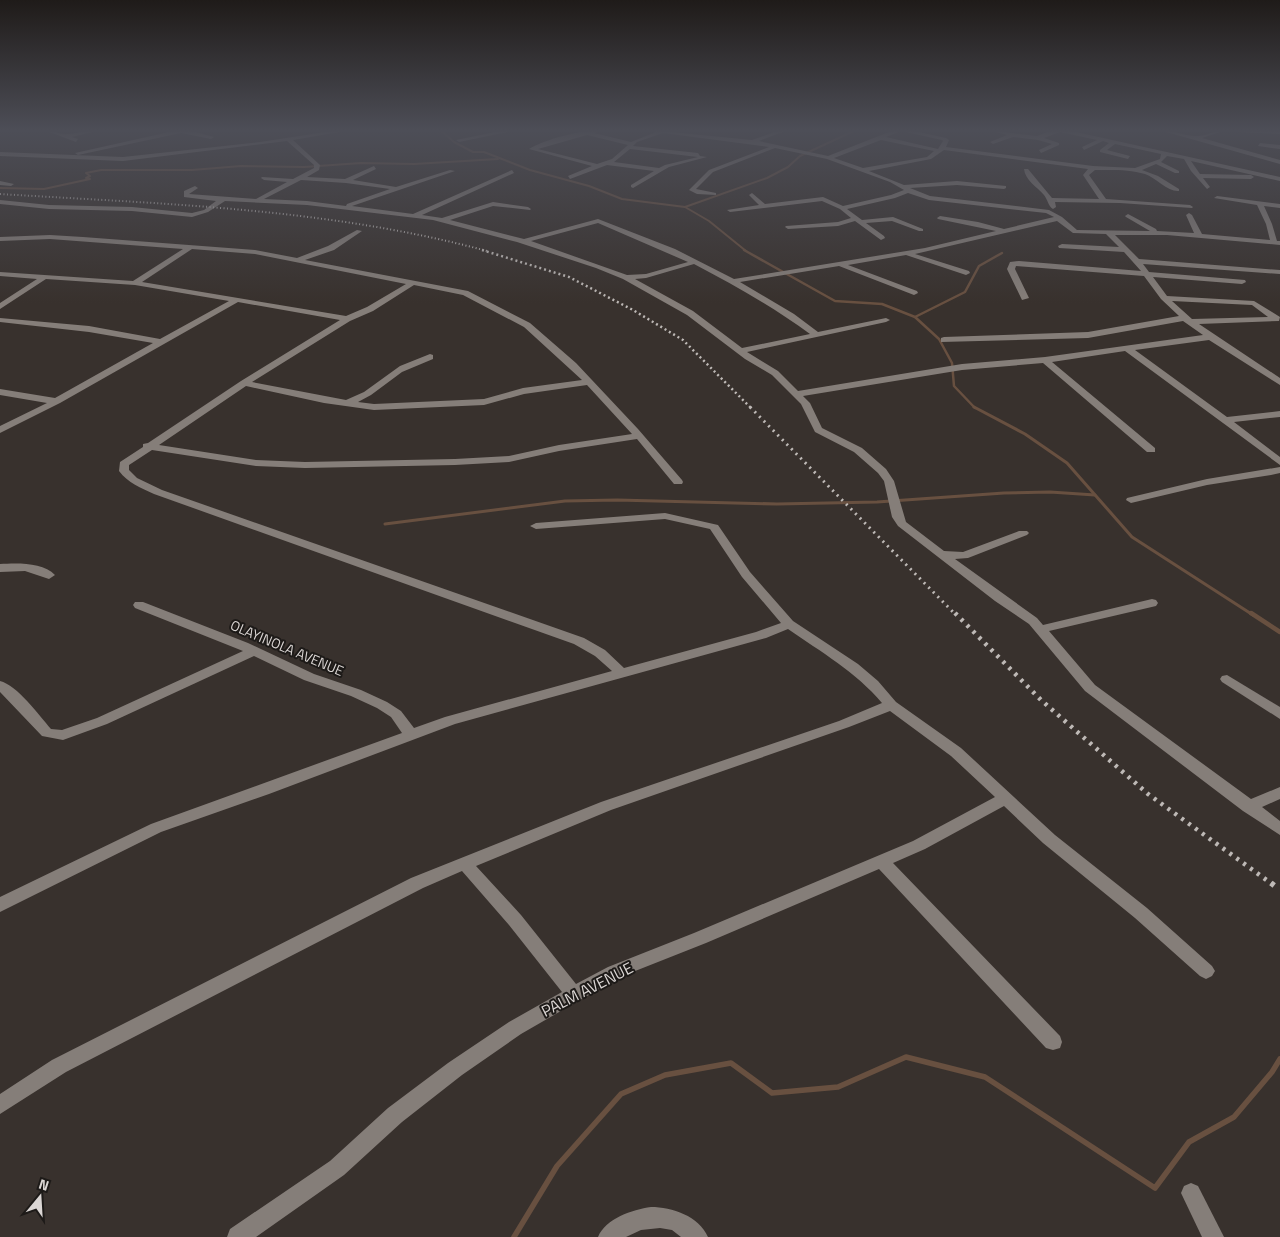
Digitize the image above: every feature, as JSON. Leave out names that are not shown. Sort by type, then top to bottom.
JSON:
[{"type":"street","points":[[195,188],[186,192],[186,196],[344,206],[444,220],[525,241],[599,266],[626,277],[690,312],[740,351],[772,370],[805,403],[818,430],[858,450],[882,471],[889,481],[898,517],[902,524],[999,598],[1033,621],[1042,629],[1068,665],[1090,688],[1115,709],[1198,767],[1280,829]]},
{"type":"street","points":[[259,200],[282,188]]},
{"type":"street","points":[[388,188],[396,189]]},
{"type":"street","points":[[344,206],[400,188]]},
{"type":"street","points":[[415,215],[477,188]]},
{"type":"street","points":[[694,188],[692,190],[714,194]]},
{"type":"street","points":[[904,188],[929,198],[1052,212],[1075,232],[1108,232],[1142,228],[1160,233],[1277,243],[1260,204]]},
{"type":"street","points":[[842,208],[893,197],[907,189],[918,188]]},
{"type":"street","points":[[1042,188],[1051,200],[1052,212]]},
{"type":"street","points":[[1095,188],[1104,201]]},
{"type":"street","points":[[1173,188],[1177,190]]},
{"type":"street","points":[[752,195],[764,206]]},
{"type":"street","points":[[1218,198],[1280,206]]},
{"type":"street","points":[[0,202],[132,209],[188,216],[206,211],[224,199]]},
{"type":"street","points":[[730,210],[823,199],[842,208],[881,238]]},
{"type":"street","points":[[1051,200],[1104,201],[1189,211],[1199,236]]},
{"type":"street","points":[[444,220],[494,204],[528,209]]},
{"type":"street","points":[[1128,216],[1142,228]]},
{"type":"street","points":[[940,218],[971,223],[1005,232]]},
{"type":"street","points":[[733,281],[907,254],[958,244],[1060,218]]},
{"type":"street","points":[[788,227],[893,219],[921,230]]},
{"type":"street","points":[[525,241],[598,221],[694,262],[733,281],[791,316],[816,334]]},
{"type":"street","points":[[298,260],[325,251],[359,231]]},
{"type":"street","points":[[1108,232],[1188,320],[1280,382]]},
{"type":"street","points":[[0,238],[50,237],[255,252],[465,293],[527,325],[573,365],[639,436],[678,482]]},
{"type":"street","points":[[1062,246],[1125,250]]},
{"type":"street","points":[[135,283],[191,247]]},
{"type":"street","points":[[907,254],[966,273]]},
{"type":"street","points":[[1136,261],[1280,272]]},
{"type":"street","points":[[626,277],[646,276],[694,262]]},
{"type":"street","points":[[1024,298],[1011,269],[1012,264],[1019,263],[1242,282]]},
{"type":"street","points":[[842,265],[914,292]]},
{"type":"street","points":[[0,274],[135,283],[346,319]]},
{"type":"street","points":[[0,307],[43,278]]},
{"type":"street","points":[[414,282],[370,309],[346,319],[244,382],[147,446],[124,464],[124,471],[133,480],[158,492],[579,641],[600,653],[620,672]]},
{"type":"street","points":[[1166,298],[1254,304],[1278,319]]},
{"type":"street","points":[[0,430],[57,401],[236,300]]},
{"type":"street","points":[[944,340],[1088,335],[1125,327],[1188,320],[1278,319]]},
{"type":"street","points":[[0,320],[89,330],[161,342]]},
{"type":"street","points":[[740,351],[886,320]]},
{"type":"street","points":[[797,394],[962,367],[1044,360],[1211,337]]},
{"type":"street","points":[[1126,348],[1280,462]]},
{"type":"street","points":[[344,404],[362,398],[396,373],[430,357]]},
{"type":"street","points":[[1044,360],[1151,450]]},
{"type":"street","points":[[1266,373],[1280,372]]},
{"type":"street","points":[[244,382],[344,404],[410,406],[484,402],[523,391],[588,382]]},
{"type":"street","points":[[0,392],[57,401]]},
{"type":"street","points":[[1225,420],[1280,414]]},
{"type":"street","points":[[147,446],[256,463],[305,465],[455,462],[509,459],[559,448],[639,436]]},
{"type":"street","points":[[1131,500],[1159,495],[1206,482],[1261,475],[1280,470]]},
{"type":"street","points":[[536,526],[665,516],[714,526],[746,574],[789,624],[853,667],[873,684],[891,705],[950,747],[1062,850],[1140,913],[1206,971]]},
{"type":"street","points":[[943,554],[964,556],[1023,533]]},
{"type":"street","points":[[0,568],[36,568],[49,576]]},
{"type":"street","points":[[1042,629],[1152,603]]},
{"type":"street","name":"OLAYINOLA AVENUE","points":[[139,604],[254,651],[308,677],[356,693],[396,714],[411,735]]},
{"type":"street","points":[[0,905],[156,828],[468,714],[761,635],[789,624]]},
{"type":"street","points":[[0,685],[13,696],[46,733],[63,735],[102,721],[254,651]]},
{"type":"street","points":[[1227,679],[1280,714]]},
{"type":"street","points":[[0,1105],[59,1066],[417,883],[606,806],[844,724],[891,705]]},
{"type":"street","points":[[1248,806],[1280,793]]},
{"type":"street","name":"PALM AVENUE","points":[[238,1237],[337,1168],[395,1115],[455,1069],[515,1028],[574,994],[614,972],[700,938],[918,845],[1005,799]]},
{"type":"street","points":[[881,861],[1053,1042]]},
{"type":"street","points":[[465,864],[515,920],[574,994]]},
{"type":"street","points":[[1191,1193],[1213,1237]]},
{"type":"street","points":[[608,1237],[617,1229],[647,1217],[677,1221],[697,1237]]},
{"type":"waterway","points":[[0,188],[50,188]]},
{"type":"waterway","points":[[593,188],[622,199],[685,207]]},
{"type":"waterway","points":[[685,207],[739,188]]},
{"type":"waterway","points":[[685,207],[709,221],[746,251]]},
{"type":"waterway","points":[[744,250],[835,301],[882,304],[915,317]]},
{"type":"waterway","points":[[915,317],[965,292],[979,266],[1002,253]]},
{"type":"waterway","points":[[915,317],[939,339],[952,363],[954,386],[974,407]]},
{"type":"waterway","points":[[974,407],[1025,434],[1067,463],[1132,537],[1253,615]]},
{"type":"waterway","points":[[385,524],[565,501],[617,500],[777,504],[877,502],[1004,493],[1050,492],[1095,495]]},
{"type":"waterway","points":[[1251,613],[1280,632]]},
{"type":"waterway","points":[[514,1237],[557,1166],[621,1094],[665,1075],[731,1063],[772,1093],[838,1087],[906,1057],[985,1077],[1155,1188],[1189,1142],[1234,1117],[1272,1072],[1280,1059]]},
{"type":"railway","points":[[0,194],[184,205],[306,217],[367,225],[487,251]]},
{"type":"railway","points":[[482,250],[569,277],[633,310],[683,340],[750,407]]},
{"type":"railway","points":[[750,407],[956,615]]},
{"type":"railway","points":[[955,613],[1041,700],[1148,794],[1272,884]]},
{"type":"railway","points":[[1271,883],[1280,890]]}]
